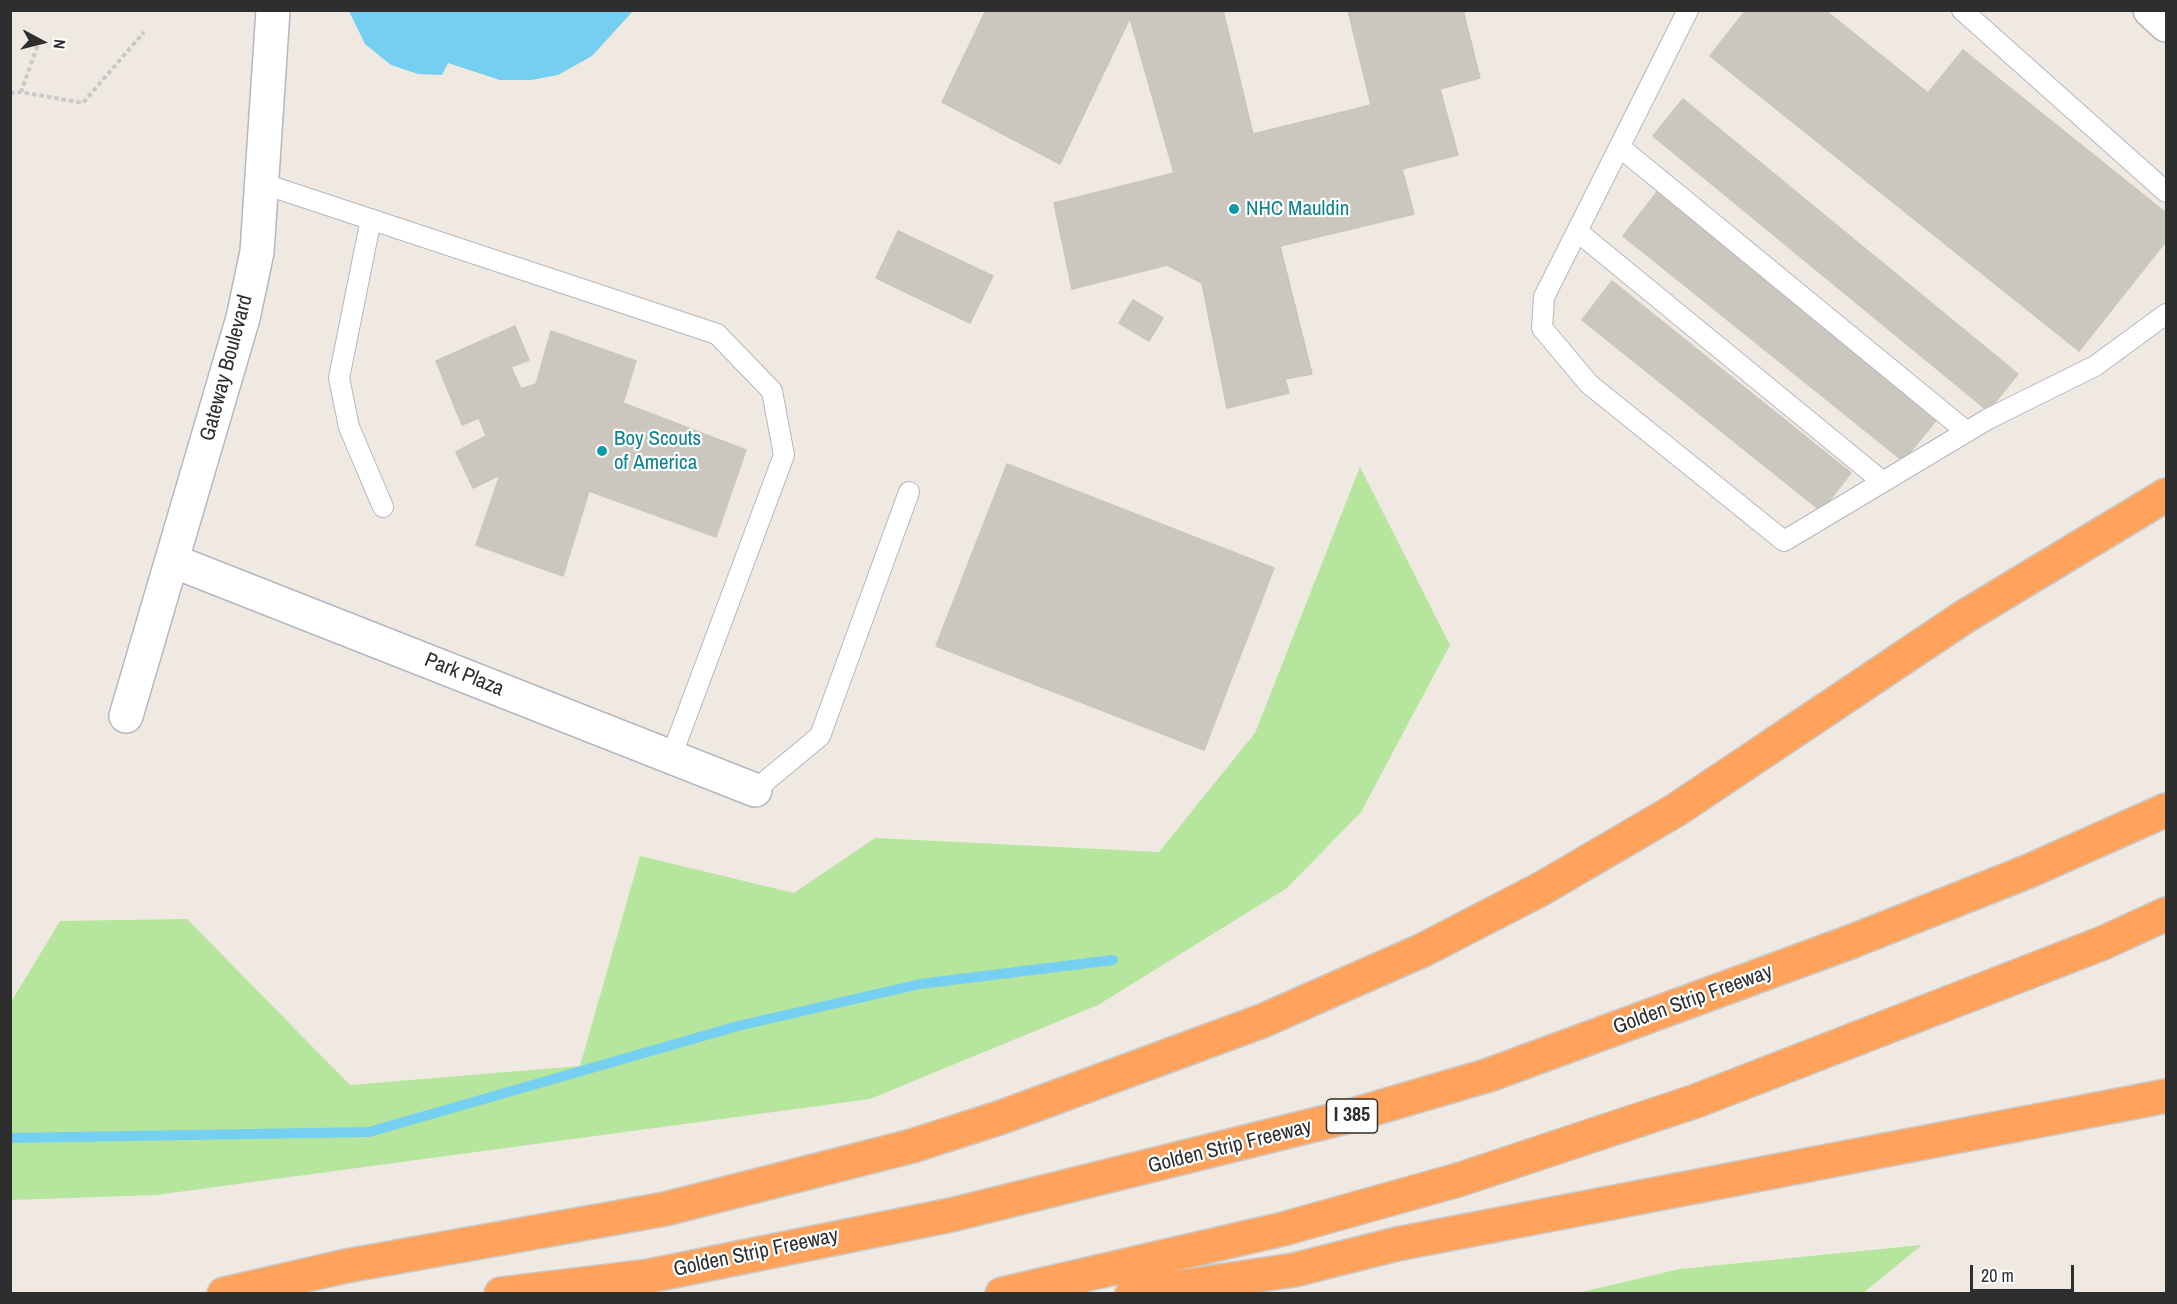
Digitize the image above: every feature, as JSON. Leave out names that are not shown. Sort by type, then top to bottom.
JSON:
[{"type":"highway","points":[[224,1293],[346,1266],[665,1209],[912,1146],[1013,1113],[1262,1021],[1422,950],[1560,878],[1676,810],[1964,617],[2166,495]]},
{"type":"highway","name":"Golden Strip Freeway","points":[[501,1293],[649,1276],[951,1215],[1346,1117],[1489,1075],[1853,941],[2029,871],[2166,810]]},
{"type":"highway","points":[[1002,1293],[1283,1229],[1458,1180],[1696,1101],[2103,943],[2166,914]]},
{"type":"highway","points":[[1132,1293],[1293,1270],[1397,1244],[2166,1096]]},
{"type":"street","name":"Gateway Boulevard","points":[[126,716],[243,318],[257,252],[273,10]]},
{"type":"street","points":[[2150,10],[2166,25]]},
{"type":"street","name":"Park Plaza","points":[[173,561],[755,790]]},
{"type":"lane","points":[[1688,10],[1621,148],[1544,297],[1542,328],[1589,384],[1784,541],[1966,432],[2095,366],[2166,314]]},
{"type":"lane","points":[[1962,10],[2166,192]]},
{"type":"lane","points":[[1621,148],[1966,432]]},
{"type":"lane","points":[[261,183],[717,334],[772,391],[784,455],[671,757]]},
{"type":"lane","points":[[371,219],[339,378],[349,427],[383,507]]},
{"type":"lane","points":[[1578,232],[1884,482]]},
{"type":"lane","points":[[755,790],[820,736],[909,492]]},
{"type":"path","points":[[10,93],[21,92],[83,103],[144,32]]},
{"type":"path","points":[[21,92],[40,39]]},
{"type":"green space","points":[[1360,467],[1450,645],[1361,812],[1287,888],[1098,1005],[870,1099],[156,1195],[11,1200],[11,1002],[60,921],[187,919],[350,1085],[580,1066],[640,856],[794,893],[875,838],[1159,852],[1255,733]]},
{"type":"green space","points":[[1922,1245],[1863,1293],[1577,1293],[1680,1269]]},
{"type":"water","points":[[349,10],[633,11],[592,56],[558,75],[531,80],[500,80],[448,63],[442,75],[418,74],[391,65],[365,44]]},
{"type":"building","name":"NHC Mauldin","points":[[986,10],[1223,10],[1253,134],[1371,105],[1348,10],[1463,10],[1480,78],[1440,89],[1458,155],[1402,169],[1414,214],[1280,246],[1312,374],[1285,379],[1289,393],[1227,408],[1202,283],[1167,265],[1072,289],[1054,203],[1174,173],[1130,18],[1060,164],[942,102]]},
{"type":"building","points":[[1746,10],[1825,10],[1928,93],[1963,50],[2166,213],[2166,241],[2079,351],[1710,56]]},
{"type":"building","points":[[1683,99],[2018,374],[1988,411],[1653,136]]},
{"type":"building","points":[[1657,192],[1938,418],[1903,461],[1623,236]]},
{"type":"building","points":[[898,231],[993,276],[970,323],[876,278]]},
{"type":"building","points":[[1612,281],[1851,473],[1821,511],[1582,320]]},
{"type":"building","points":[[1133,300],[1163,318],[1149,341],[1119,323]]},
{"type":"building","name":"Boy Scouts of America","points":[[515,326],[529,360],[511,367],[521,389],[536,384],[551,331],[636,361],[623,403],[746,450],[716,537],[589,491],[563,576],[476,545],[500,475],[473,488],[456,452],[486,436],[479,418],[462,425],[436,361]]},
{"type":"building","points":[[1007,464],[1274,568],[1204,750],[936,646]]},
{"type":"waterway","points":[[10,1138],[369,1132],[738,1026],[920,984],[1113,960]]},
{"type":"place","name":"NHC Mauldin","points":[[1234,209]]},
{"type":"place","name":"Boy Scouts of America","points":[[602,451]]}]
